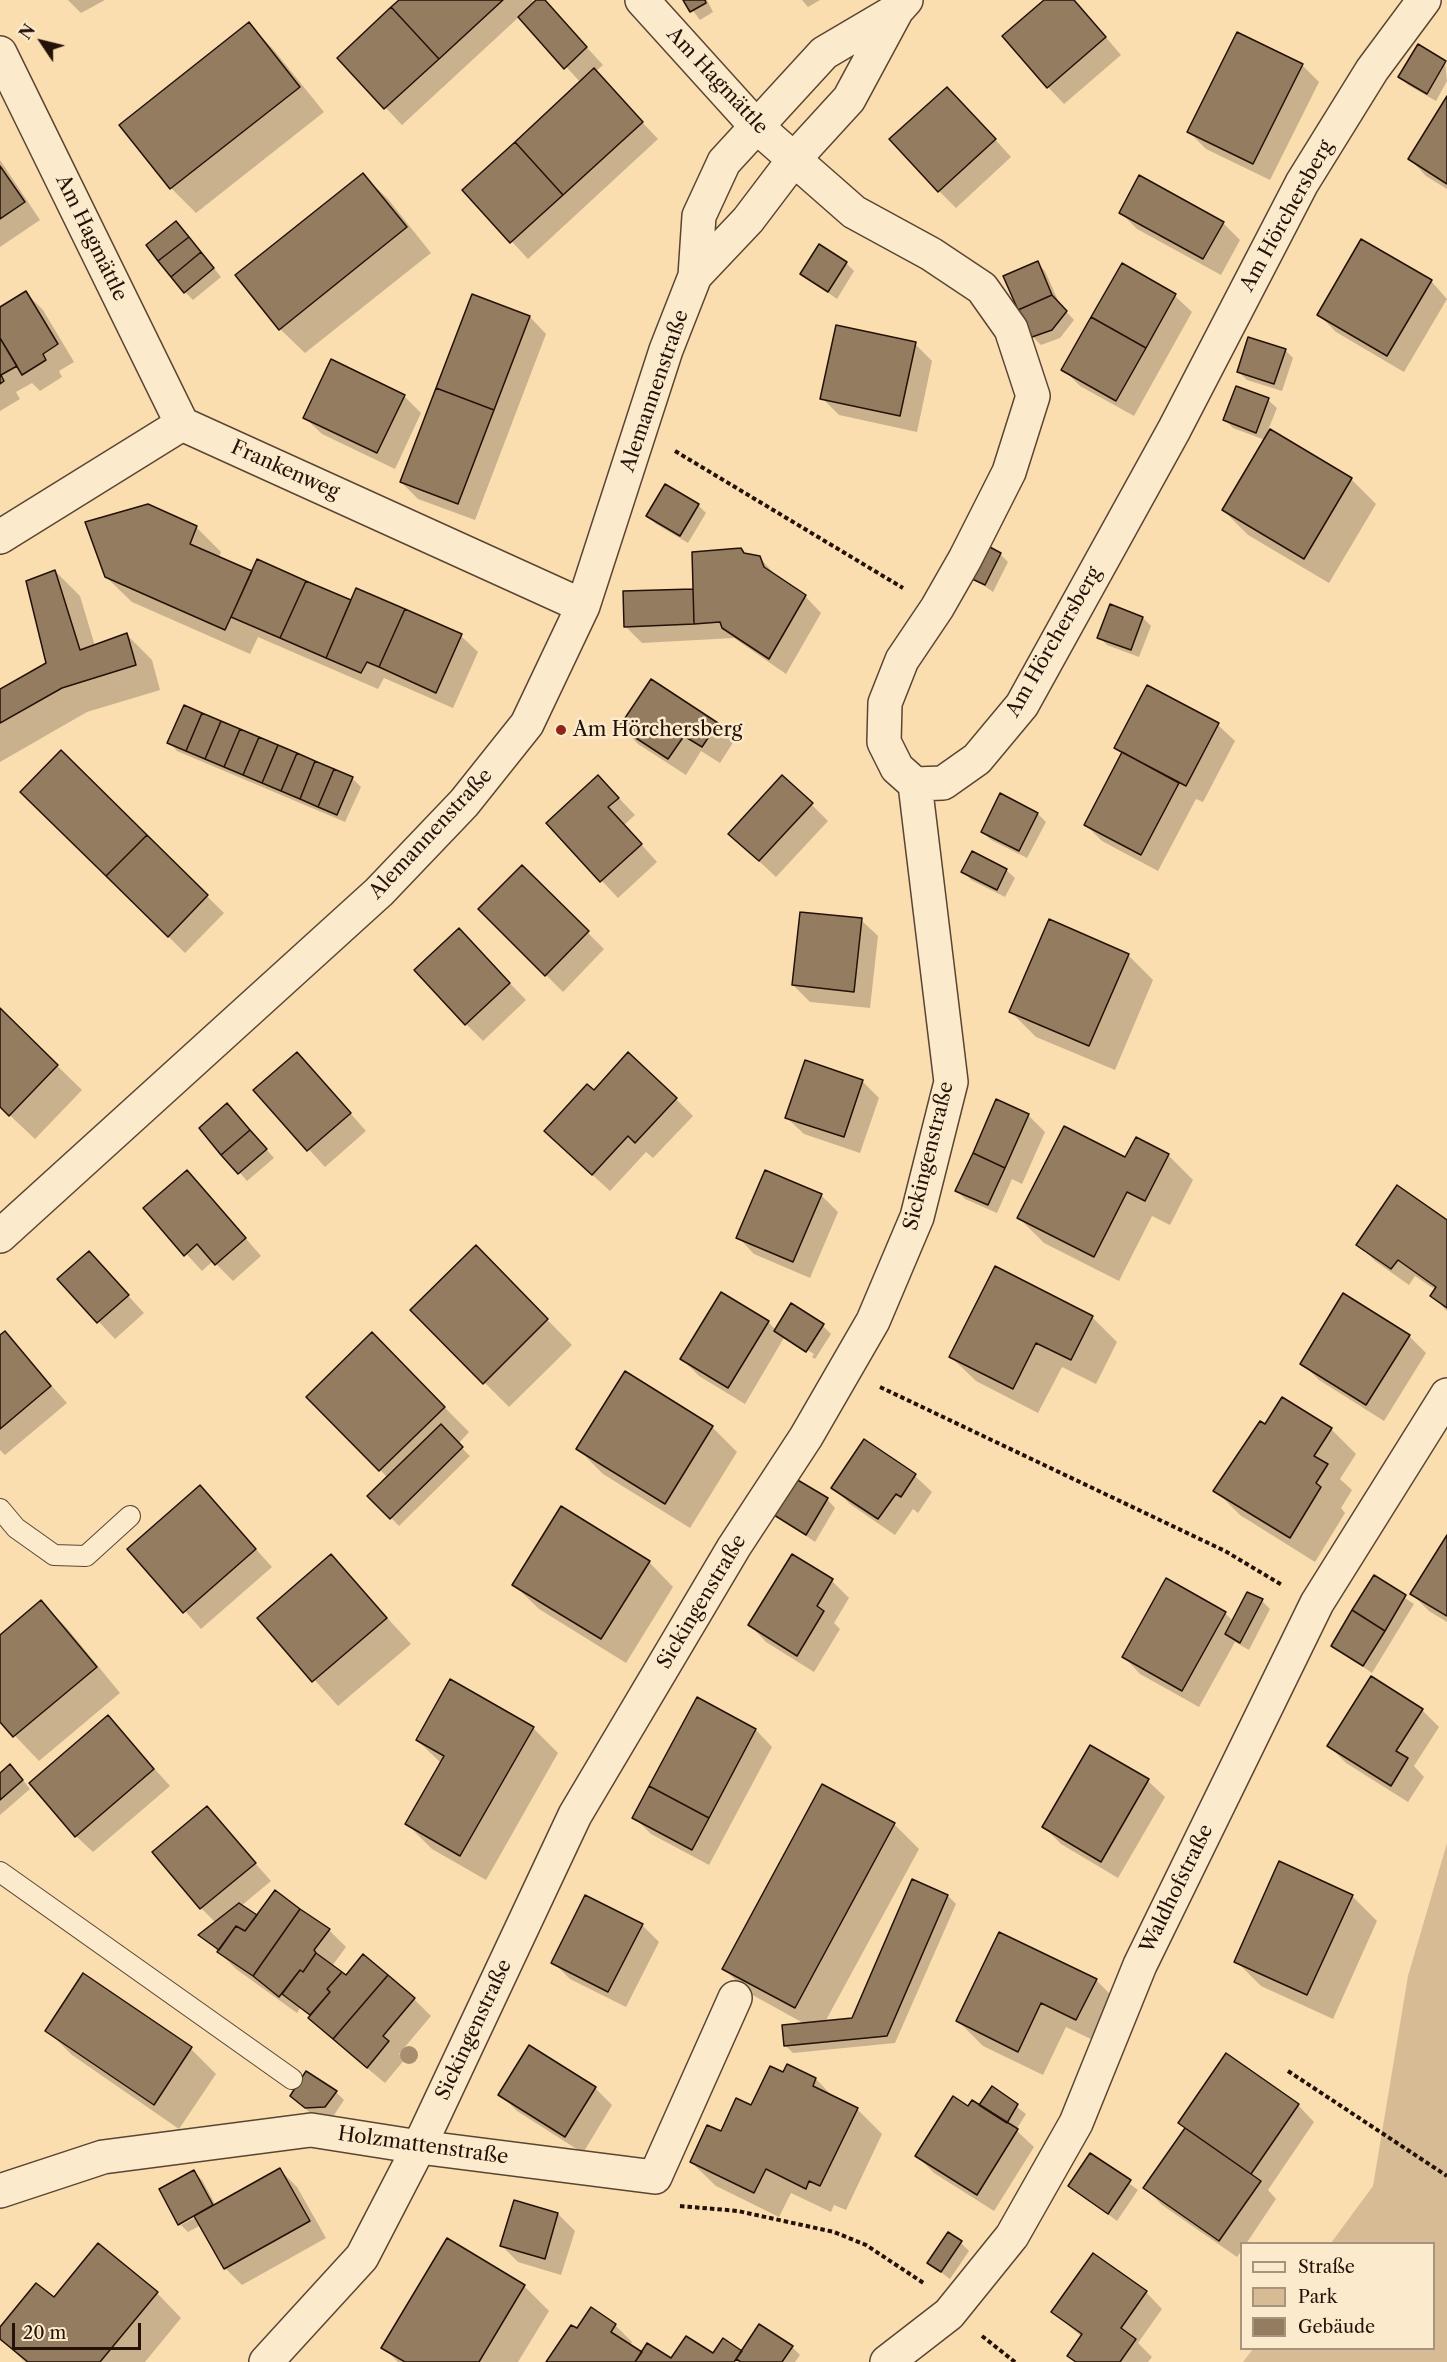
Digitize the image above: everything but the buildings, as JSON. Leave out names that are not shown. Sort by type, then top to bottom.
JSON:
[{"type":"street","name":"Am Hagmättle","points":[[642,0],[756,126],[795,158]]},
{"type":"street","name":"Am Hörchersberg","points":[[915,784],[943,783],[977,759],[1022,705],[1174,430],[1302,183],[1372,70],[1424,0]]},
{"type":"street","name":"Alemannenstraße","points":[[0,1236],[379,891],[464,803],[527,724],[583,606],[666,350],[695,276],[699,216],[724,162],[824,53],[902,5]]},
{"type":"street","name":"Alemannenstraße","points":[[695,276],[748,220],[795,158],[849,99],[902,5]]},
{"type":"street","name":"Am Hagmättle","points":[[0,53],[182,423]]},
{"type":"street","points":[[795,158],[854,212],[931,254],[982,288],[1011,329],[1033,396],[1009,472],[965,559],[937,608],[902,660],[885,703],[884,742],[897,768],[915,784]]},
{"type":"street","points":[[0,537],[182,423]]},
{"type":"street","name":"Frankenweg","points":[[182,423],[583,606]]},
{"type":"street","name":"Sickingenstraße","points":[[266,2362],[362,2257],[419,2147],[575,1815],[735,1547],[806,1437],[873,1321],[917,1217],[951,1082],[915,784]]},
{"type":"street","name":"Waldhofstraße","points":[[887,2362],[950,2314],[1012,2236],[1076,2123],[1140,1965],[1317,1603],[1447,1395]]},
{"type":"street","name":"Holzmattenstraße","points":[[0,2191],[103,2157],[311,2130],[419,2147],[656,2177],[735,1998]]},
{"type":"lane","points":[[0,1509],[16,1528],[54,1555],[86,1556],[130,1516]]},
{"type":"lane","points":[[0,1872],[292,2079]]},
{"type":"path","points":[[640,430],[895,584]]},
{"type":"path","points":[[873,1383],[1225,1551],[1291,1590]]},
{"type":"path","points":[[1288,2071],[1447,2176]]},
{"type":"path","points":[[680,2206],[738,2211],[834,2232],[866,2245],[928,2286]]},
{"type":"green space","points":[[1447,1843],[1447,2362],[1243,2362],[1252,2350],[1435,2350],[1435,2242],[1332,2242],[1373,2186],[1408,1976]]},
{"type":"place","name":"Am Hörchersberg","points":[[561,730]]}]
